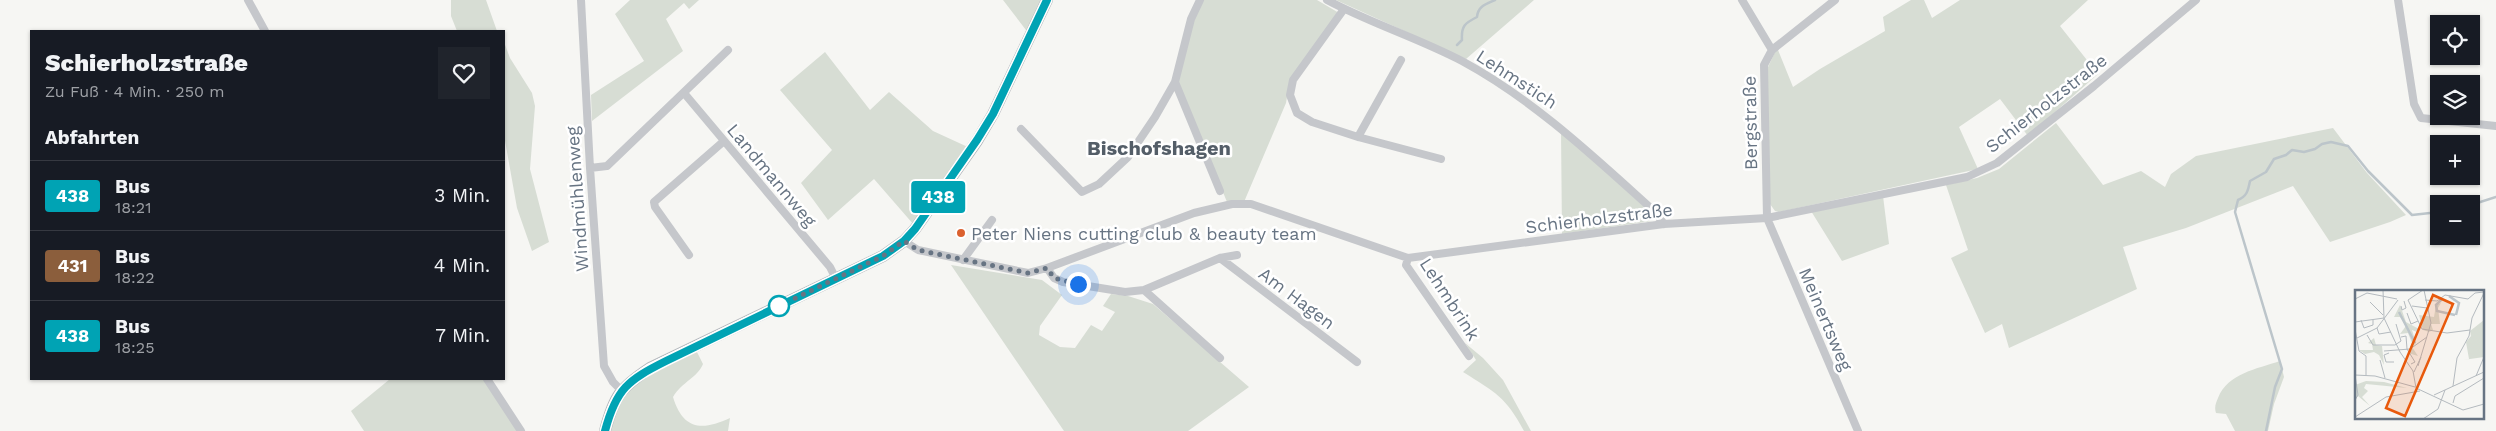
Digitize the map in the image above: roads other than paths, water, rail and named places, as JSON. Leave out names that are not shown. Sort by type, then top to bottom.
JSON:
[{"type":"main road","points":[[605,431],[611,409],[621,390],[650,368],[883,256],[904,241],[956,172],[993,114],[1047,0]]},
{"type":"street","points":[[248,0],[264,30]]},
{"type":"street","name":"Windmühlenweg","points":[[581,0],[590,168],[604,366],[613,382],[621,390]]},
{"type":"street","points":[[1021,129],[1082,192],[1099,184],[1128,157],[1176,82],[1191,19],[1200,0]]},
{"type":"street","name":"Lehmstich","points":[[1327,0],[1462,61],[1536,110],[1570,136],[1653,210],[1664,224]]},
{"type":"street","points":[[1742,0],[1772,50],[1835,0]]},
{"type":"street","name":"Schierholzstraße","points":[[904,241],[918,250],[1028,273],[1047,268],[1194,213],[1232,204],[1251,204],[1408,258],[1664,224],[1767,218],[1967,177],[1997,163],[2094,86],[2196,0]]},
{"type":"street","points":[[2398,0],[2414,104],[2421,118],[2496,126]]},
{"type":"street","points":[[1344,9],[1293,80],[1290,95],[1297,113],[1312,122],[1358,137],[1441,158]]},
{"type":"street","points":[[590,168],[607,166],[728,50]]},
{"type":"street","name":"Bergstraße","points":[[1767,218],[1764,66],[1772,50]]},
{"type":"street","points":[[1358,137],[1401,60]]},
{"type":"street","points":[[1176,82],[1220,191]]},
{"type":"street","name":"Landmannweg","points":[[684,93],[830,267],[836,279]]},
{"type":"street","points":[[689,255],[655,207],[654,202],[724,141]]},
{"type":"street","name":"Meinertsweg","points":[[1767,218],[1858,431]]},
{"type":"street","points":[[963,260],[992,220]]},
{"type":"street","points":[[1047,268],[1054,278],[1062,282],[1124,292],[1144,290],[1220,258],[1237,255]]},
{"type":"street","name":"Am Hagen","points":[[1220,258],[1356,362]]},
{"type":"street","name":"Lehmbrink","points":[[1408,258],[1406,265],[1470,356]]},
{"type":"street","points":[[1144,290],[1220,358]]},
{"type":"street","points":[[488,380],[521,431]]},
{"type":"waterway","points":[[1457,45],[1462,40],[1462,31],[1469,21],[1477,17],[1479,10],[1483,6],[1495,0]]},
{"type":"waterway","points":[[2266,431],[2275,387],[2282,369],[2235,212],[2238,200],[2247,193],[2250,181],[2266,172],[2274,159],[2286,155],[2292,150],[2304,152],[2331,142],[2348,146],[2368,171],[2412,215],[2430,213]]},
{"type":"waterway","points":[[2480,202],[2496,197]]},
{"type":"place","name":"Peter Niens cutting club & beauty team","points":[[961,233]]},
{"type":"district","name":"Bischofshagen","points":[[1159,148]]}]
